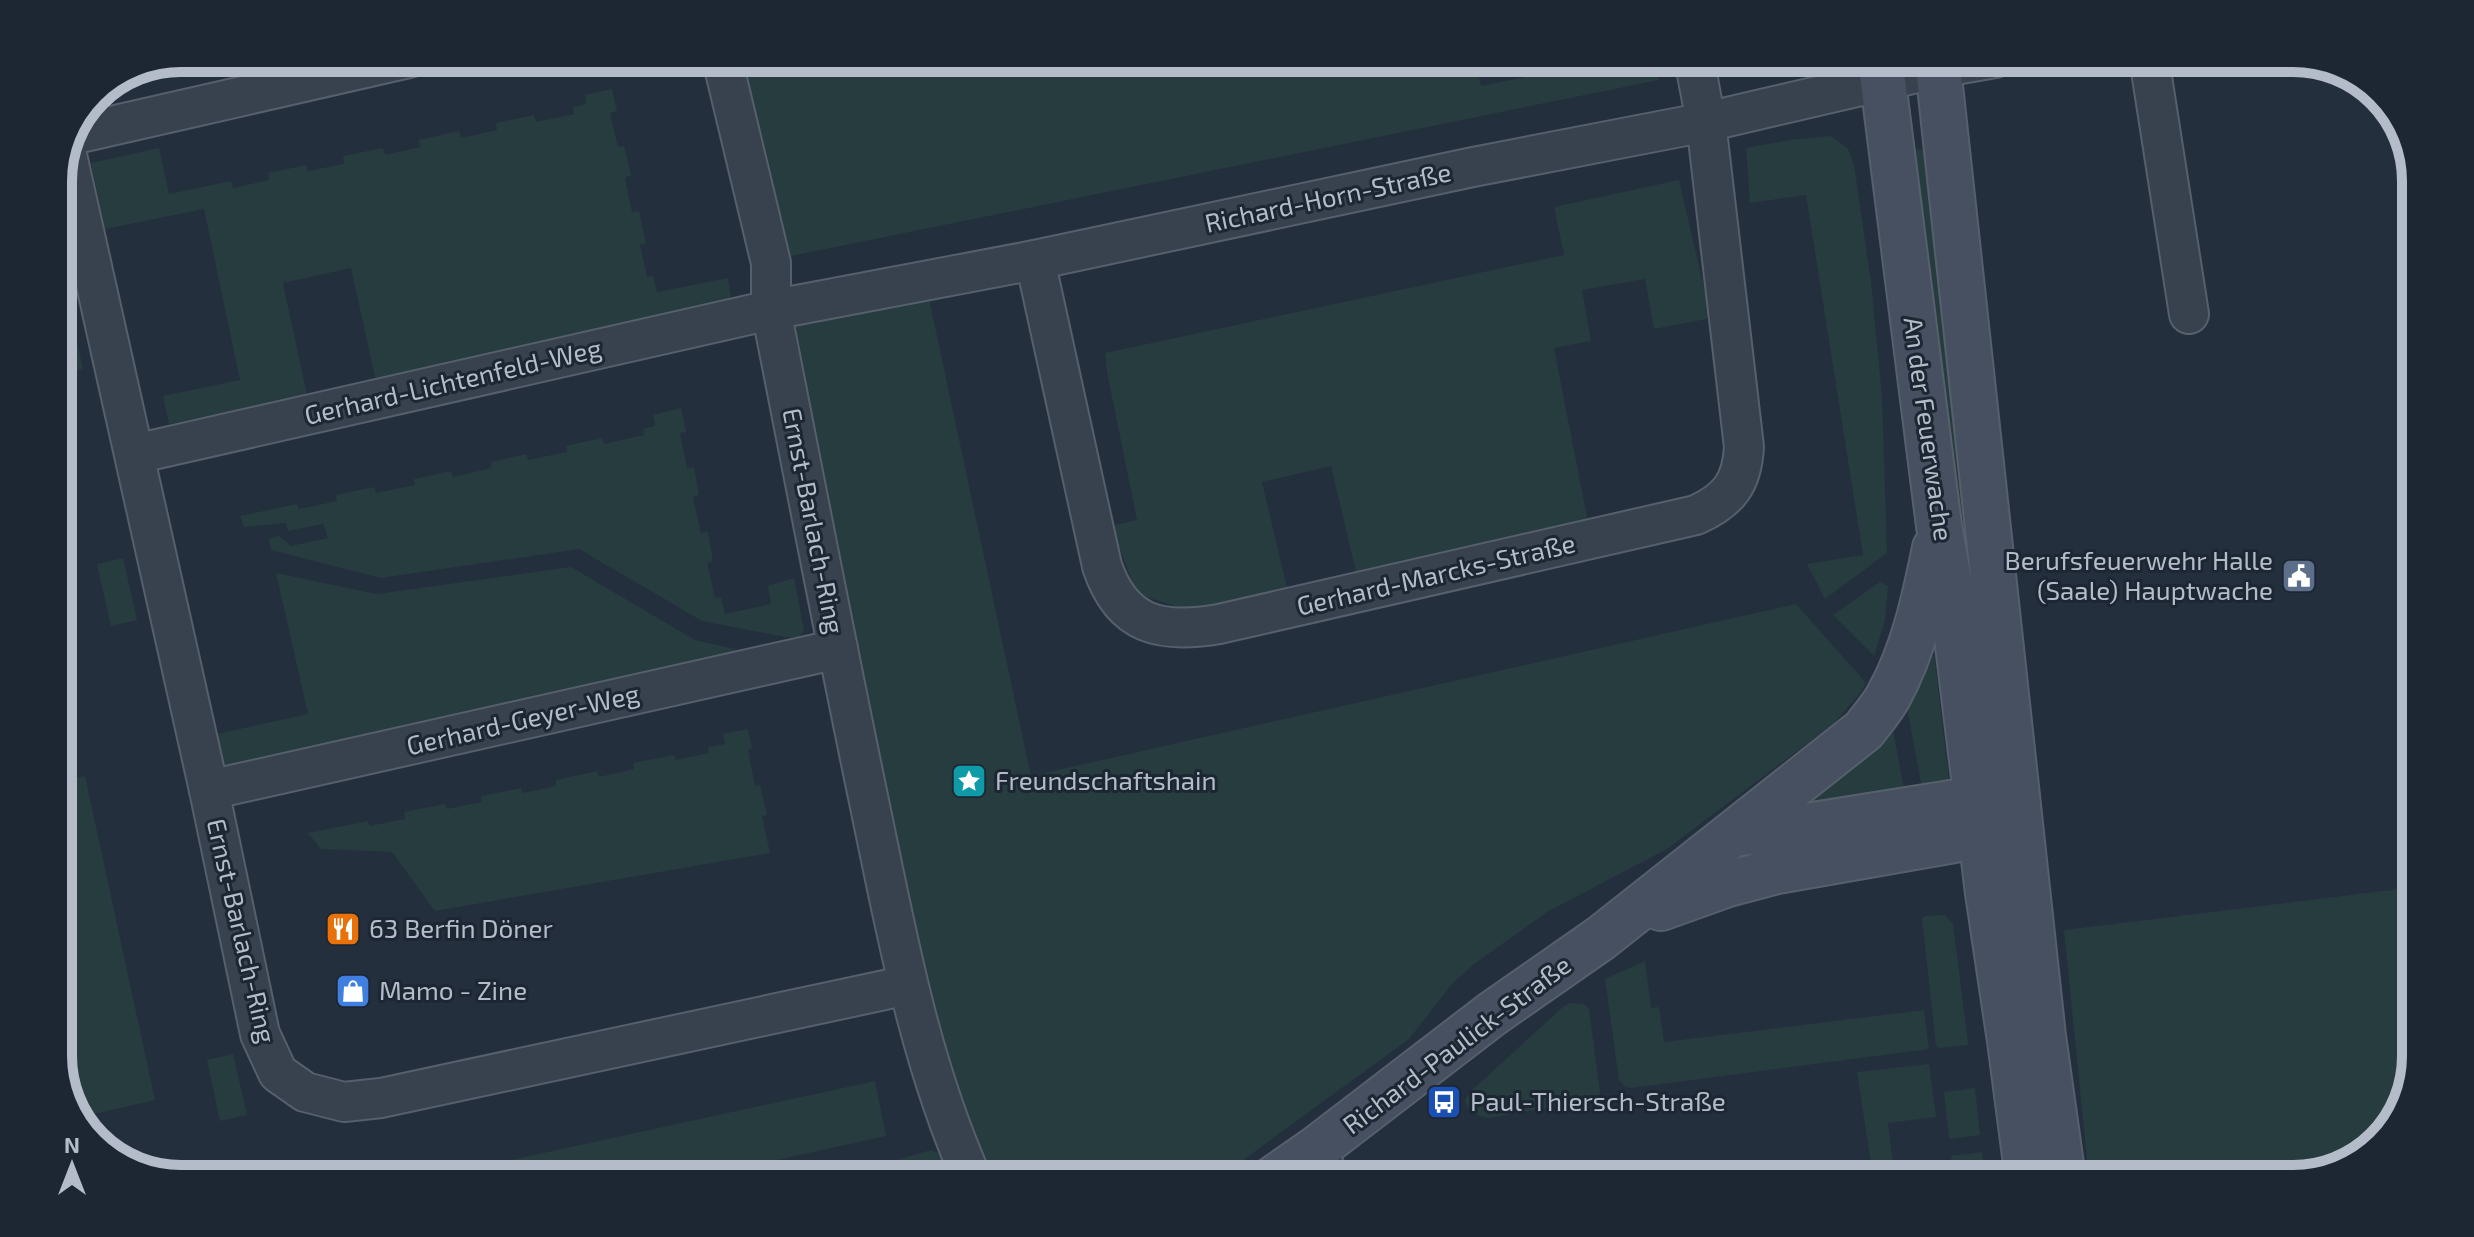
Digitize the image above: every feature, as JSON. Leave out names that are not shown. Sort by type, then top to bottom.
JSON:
[{"type":"street","points":[[83,132],[348,72]]},
{"type":"street","name":"Ernst-Barlach-Ring","points":[[725,72],[771,263],[771,310],[908,985],[949,1127],[966,1165]]},
{"type":"street","name":"Gerhard-Marcks-Straße","points":[[1035,260],[1102,566],[1109,585],[1128,611],[1143,619],[1174,628],[1219,624],[1681,520],[1709,509],[1731,492],[1739,477],[1744,447],[1706,122],[1697,72]]},
{"type":"street","name":"Richard-Horn-Straße","points":[[771,310],[1035,260],[1473,167],[1706,122],[1872,72]]},
{"type":"street","name":"An der Feuerwache","points":[[1882,72],[1939,526],[1993,813],[2043,1036],[2061,1165]]},
{"type":"street","name":"An der Feuerwache","points":[[1939,72],[2013,761],[2006,788],[1993,813],[1988,893],[2026,1165]]},
{"type":"street","points":[[2151,72],[2189,314]]},
{"type":"street","name":"Ernst-Barlach-Ring","points":[[72,177],[209,790],[260,1034],[278,1073],[305,1092],[344,1102],[381,1098],[908,985]]},
{"type":"street","name":"Gerhard-Lichtenfeld-Weg","points":[[135,454],[771,310]]},
{"type":"street","name":"Richard-Paulick-Straße","points":[[1323,1164],[1492,1014],[1601,938],[1864,730],[1889,696],[1913,638],[1926,594],[1939,526]]},
{"type":"street","name":"Gerhard-Geyer-Weg","points":[[209,790],[838,649]]},
{"type":"street","points":[[1737,833],[1993,813]]},
{"type":"street","name":"Richard-Paulick-Straße","points":[[1601,938],[1666,905],[1728,884],[1777,871],[1954,840],[1993,813]]},
{"type":"street","points":[[1901,850],[1942,865],[1988,893]]},
{"type":"green space","points":[[744,72],[1478,72],[1481,86],[1552,72],[1657,72],[1659,80],[791,256]]},
{"type":"green space","points":[[612,89],[617,111],[610,113],[618,147],[624,146],[631,175],[625,178],[632,212],[639,211],[646,243],[640,245],[647,277],[653,276],[657,292],[728,278],[733,309],[376,382],[351,268],[283,283],[307,395],[169,424],[163,396],[240,380],[204,209],[105,229],[91,163],[159,148],[169,194],[231,181],[233,188],[269,180],[268,173],[306,165],[308,171],[344,164],[343,156],[383,148],[385,155],[420,147],[419,140],[459,131],[461,138],[497,130],[496,123],[534,115],[536,122],[574,114],[573,107],[586,104],[585,95]]},
{"type":"green space","points":[[1831,136],[1848,149],[1854,165],[1871,282],[1882,396],[1887,553],[1825,599],[1807,564],[1863,555],[1806,195],[1750,203],[1746,148]]},
{"type":"green space","points":[[1926,149],[1974,543],[1956,545],[1911,150]]},
{"type":"green space","points":[[1679,180],[1711,318],[1654,329],[1645,279],[1582,290],[1591,341],[1554,348],[1589,527],[1357,576],[1331,466],[1262,482],[1288,592],[1191,611],[1137,594],[1111,526],[1137,520],[1105,353],[1564,255],[1554,207]]},
{"type":"green space","points":[[925,280],[1031,776],[1796,604],[1866,683],[1832,725],[1667,849],[1547,912],[1474,964],[1452,984],[1409,1039],[1236,1165],[969,1165],[771,310]]},
{"type":"green space","points":[[72,320],[83,369],[72,371]]},
{"type":"green space","points":[[681,408],[686,432],[680,433],[687,468],[694,467],[699,495],[693,497],[701,533],[708,532],[713,561],[707,563],[715,598],[721,597],[725,614],[771,604],[768,586],[794,578],[804,630],[799,637],[702,621],[579,549],[381,578],[271,550],[269,539],[279,536],[291,546],[328,538],[323,524],[288,531],[286,523],[244,527],[240,516],[297,504],[299,509],[337,501],[336,495],[374,487],[376,493],[415,485],[414,479],[451,471],[453,477],[491,468],[491,462],[526,454],[528,460],[567,452],[566,446],[602,438],[604,444],[644,435],[643,429],[655,426],[653,415]]},
{"type":"green space","points":[[123,558],[137,620],[111,626],[97,564]]},
{"type":"green space","points":[[571,567],[695,640],[743,651],[222,778],[212,735],[308,714],[276,573],[377,594]]},
{"type":"green space","points":[[1880,582],[1888,586],[1885,620],[1874,656],[1833,615]]},
{"type":"green space","points":[[1934,655],[1949,778],[1947,786],[1924,799],[1905,697],[1924,664]]},
{"type":"green space","points":[[1891,719],[1906,800],[1782,821]]},
{"type":"green space","points":[[748,729],[752,748],[748,750],[755,786],[760,785],[767,815],[762,816],[770,853],[435,911],[392,852],[321,849],[308,833],[368,821],[370,826],[405,819],[404,812],[445,804],[447,809],[482,802],[481,796],[521,788],[523,793],[556,786],[556,780],[597,771],[599,777],[634,769],[633,763],[674,755],[676,760],[709,753],[708,747],[725,744],[723,734]]},
{"type":"green space","points":[[85,776],[155,1100],[89,1115],[78,1091],[72,1063],[72,779]]},
{"type":"green space","points":[[2402,889],[2402,1056],[2391,1104],[2365,1138],[2341,1154],[2314,1163],[2088,1165],[2064,930]]},
{"type":"green space","points":[[1945,915],[1953,924],[1968,1043],[1939,1048],[1936,1046],[1922,919],[1925,916]]},
{"type":"green space","points":[[1645,961],[1651,1008],[1659,1007],[1664,1042],[1924,1010],[1929,1049],[1626,1087],[1619,1080],[1605,979]]},
{"type":"green space","points":[[1571,1003],[1584,1004],[1589,1009],[1600,1093],[1596,1099],[1489,1118],[1470,1111],[1465,1100],[1471,1091]]},
{"type":"green space","points":[[233,1054],[247,1115],[220,1121],[207,1060]]},
{"type":"green space","points":[[1929,1064],[1936,1117],[1888,1123],[1893,1165],[1871,1165],[1857,1072]]},
{"type":"green space","points":[[875,1081],[886,1136],[754,1165],[488,1165]]},
{"type":"green space","points":[[1975,1088],[1980,1135],[1949,1139],[1944,1092]]},
{"type":"green space","points":[[931,1150],[944,1155],[946,1165],[880,1165]]},
{"type":"green space","points":[[1982,1152],[1983,1165],[1952,1165],[1951,1156]]},
{"type":"place","name":"Berufsfeuerwehr Halle (Saale) Hauptwache","points":[[2299,576]]},
{"type":"place","name":"Freundschaftshain","points":[[969,781]]},
{"type":"place","name":"63 Berfin Döner","points":[[343,929]]},
{"type":"place","name":"Mamo - Zine","points":[[353,991]]},
{"type":"place","name":"Paul-Thiersch-Straße","points":[[1444,1102]]}]
